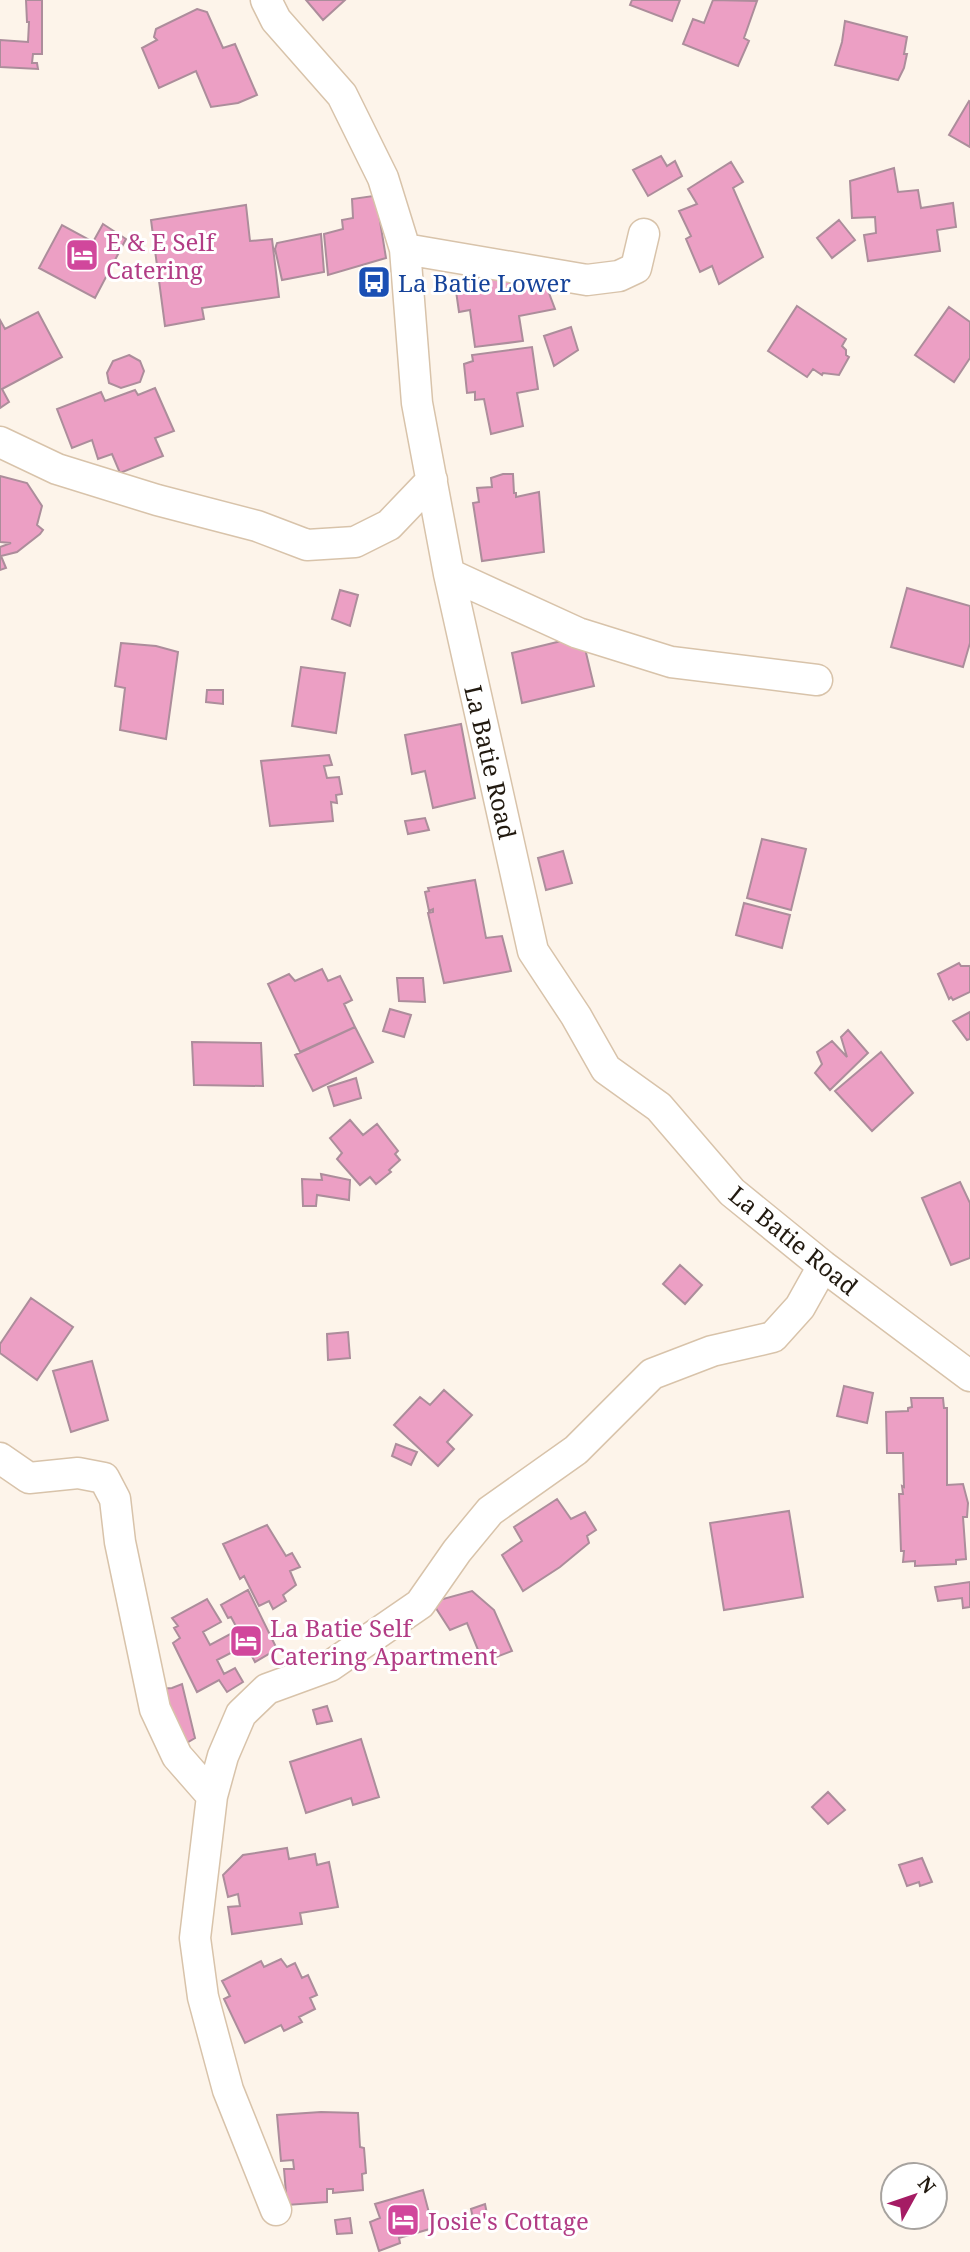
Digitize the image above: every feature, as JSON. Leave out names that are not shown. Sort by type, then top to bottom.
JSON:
[{"type":"street","name":"La Batie Road","points":[[265,0],[276,20],[342,95],[383,178],[405,249],[417,403],[449,574],[533,951],[576,1016],[606,1069],[659,1107],[732,1192],[823,1266],[970,1376]]},
{"type":"street","points":[[405,249],[587,280],[619,276],[636,268],[644,234]]},
{"type":"street","points":[[0,442],[58,469],[157,500],[257,526],[307,545],[355,541],[389,525],[432,480]]},
{"type":"street","points":[[449,574],[579,633],[671,662],[817,680]]},
{"type":"street","points":[[276,2210],[228,2090],[203,1997],[195,1938],[212,1796],[223,1756],[240,1714],[267,1689],[330,1666],[420,1604],[457,1551],[490,1511],[576,1450],[652,1374],[712,1351],[773,1337],[800,1307],[823,1266]]},
{"type":"street","points":[[0,1458],[29,1478],[78,1473],[104,1478],[115,1499],[120,1542],[155,1709],[177,1756],[212,1796]]},
{"type":"building","points":[[26,0],[42,0],[42,54],[33,54],[32,63],[37,63],[38,69],[0,67],[0,40],[28,42]]},
{"type":"building","points":[[306,0],[345,0],[323,20]]},
{"type":"building","points":[[632,0],[680,0],[672,21],[630,5]]},
{"type":"building","points":[[713,0],[757,1],[744,38],[749,41],[738,66],[683,44],[693,19],[704,23]]},
{"type":"building","points":[[197,9],[207,12],[223,48],[235,44],[257,95],[238,103],[211,107],[196,71],[159,88],[142,48],[157,40],[154,37],[156,29]]},
{"type":"building","points":[[845,21],[907,37],[904,54],[907,54],[898,80],[835,65]]},
{"type":"building","points":[[970,102],[970,147],[949,135]]},
{"type":"building","points":[[661,156],[667,166],[675,161],[682,176],[648,196],[633,170]]},
{"type":"building","points":[[731,162],[743,182],[733,188],[763,257],[719,284],[712,266],[700,272],[686,239],[691,236],[679,211],[697,204],[688,189]]},
{"type":"building","points":[[894,168],[898,192],[918,190],[921,208],[953,203],[956,227],[937,230],[940,251],[868,261],[864,235],[876,233],[875,217],[852,218],[850,181]]},
{"type":"building","points":[[373,196],[386,258],[328,275],[324,234],[343,229],[342,220],[353,218],[352,199]]},
{"type":"building","points":[[246,205],[250,241],[272,239],[279,297],[202,308],[204,319],[165,326],[151,220]]},
{"type":"building","points":[[839,220],[855,240],[832,258],[817,238]]},
{"type":"building","name":"E & E Self Catering","points":[[103,224],[126,239],[95,298],[39,268],[62,225],[93,242]]},
{"type":"building","points":[[321,234],[324,272],[282,280],[275,249],[277,243]]},
{"type":"building","points":[[541,272],[555,309],[519,316],[523,341],[475,347],[470,310],[459,312],[455,284],[487,277]]},
{"type":"building","points":[[797,306],[846,339],[842,346],[849,357],[839,375],[822,375],[813,369],[807,377],[768,351]]},
{"type":"building","points":[[949,307],[970,322],[970,358],[954,382],[915,355]]},
{"type":"building","points":[[38,312],[62,357],[2,389],[9,402],[0,408],[0,320],[5,329]]},
{"type":"building","points":[[571,327],[578,350],[554,366],[544,336]]},
{"type":"building","points":[[532,347],[538,389],[517,393],[523,426],[491,434],[484,399],[475,400],[475,392],[467,393],[464,364],[473,361],[472,355]]},
{"type":"building","points":[[129,355],[140,361],[144,371],[140,382],[121,388],[109,383],[107,373],[113,361]]},
{"type":"building","points":[[155,388],[174,431],[155,438],[163,456],[120,473],[112,454],[98,459],[92,440],[72,448],[57,409],[101,392],[105,401],[135,390],[138,395]]},
{"type":"building","points":[[513,474],[516,497],[539,492],[544,552],[482,561],[473,503],[479,502],[477,488],[492,487],[491,478]]},
{"type":"building","points":[[0,476],[27,483],[42,506],[37,525],[43,530],[17,552],[1,556],[6,568],[0,570],[0,547],[11,543],[0,542]]},
{"type":"building","points":[[907,588],[970,606],[970,643],[963,667],[891,647]]},
{"type":"building","points":[[340,590],[358,595],[350,626],[332,619]]},
{"type":"building","points":[[582,636],[594,686],[522,703],[512,653]]},
{"type":"building","points":[[121,643],[156,646],[178,652],[166,739],[120,730],[125,688],[115,686]]},
{"type":"building","points":[[301,667],[345,673],[336,733],[292,726]]},
{"type":"building","points":[[207,690],[223,690],[223,704],[206,702]]},
{"type":"building","points":[[461,724],[475,798],[433,808],[425,771],[412,774],[405,735]]},
{"type":"building","points":[[329,755],[332,765],[324,766],[327,778],[339,777],[342,794],[336,795],[337,803],[331,802],[333,821],[270,826],[261,761]]},
{"type":"building","points":[[425,818],[429,830],[408,834],[405,821]]},
{"type":"building","points":[[762,839],[806,849],[791,910],[747,898]]},
{"type":"building","points":[[563,851],[572,883],[546,890],[538,858]]},
{"type":"building","points":[[475,880],[486,938],[502,936],[511,971],[444,983],[428,913],[433,912],[433,909],[429,911],[425,892],[429,891],[428,888]]},
{"type":"building","points":[[744,903],[790,915],[782,948],[736,935]]},
{"type":"building","points":[[959,963],[961,966],[970,966],[970,992],[953,1000],[951,997],[949,999],[938,974]]},
{"type":"building","points":[[322,969],[328,981],[340,976],[352,1000],[344,1004],[355,1027],[300,1052],[268,984],[289,974],[295,981]]},
{"type":"building","points":[[397,978],[423,978],[425,1002],[399,1001]]},
{"type":"building","points":[[390,1009],[411,1015],[404,1037],[383,1031]]},
{"type":"building","points":[[970,1012],[970,1039],[967,1040],[953,1021]]},
{"type":"building","points":[[355,1027],[373,1062],[313,1091],[295,1055]]},
{"type":"building","points":[[848,1030],[868,1053],[830,1090],[815,1073],[822,1064],[817,1052],[832,1041],[847,1057],[841,1037]]},
{"type":"building","points":[[192,1042],[261,1043],[263,1086],[194,1085]]},
{"type":"building","points":[[881,1052],[913,1093],[872,1131],[835,1091]]},
{"type":"building","points":[[356,1078],[361,1098],[334,1106],[328,1087]]},
{"type":"building","points":[[350,1120],[363,1135],[377,1124],[398,1151],[395,1154],[400,1160],[389,1170],[391,1172],[376,1184],[370,1177],[360,1185],[337,1159],[342,1153],[330,1138]]},
{"type":"building","points":[[321,1174],[350,1180],[349,1200],[317,1195],[316,1206],[303,1206],[302,1179],[322,1180]]},
{"type":"building","points":[[960,1182],[970,1203],[970,1258],[951,1265],[922,1198]]},
{"type":"building","points":[[680,1265],[702,1285],[685,1304],[663,1284]]},
{"type":"building","points":[[31,1298],[73,1327],[37,1380],[0,1353],[0,1344]]},
{"type":"building","points":[[348,1332],[350,1358],[328,1360],[327,1334]]},
{"type":"building","points":[[92,1361],[108,1420],[71,1432],[53,1371]]},
{"type":"building","points":[[844,1386],[873,1393],[867,1423],[837,1416]]},
{"type":"building","points":[[444,1390],[472,1415],[447,1442],[454,1449],[438,1466],[394,1425],[420,1397],[430,1405]]},
{"type":"building","points":[[911,1398],[943,1398],[944,1408],[947,1408],[947,1485],[963,1484],[968,1503],[967,1517],[963,1517],[966,1559],[956,1560],[956,1564],[915,1566],[915,1561],[903,1562],[899,1494],[903,1494],[902,1486],[904,1487],[903,1453],[887,1453],[886,1412],[908,1411],[908,1408],[912,1407]]},
{"type":"building","points":[[396,1444],[417,1452],[411,1465],[392,1456]]},
{"type":"building","points":[[557,1499],[571,1519],[585,1512],[596,1530],[587,1536],[589,1543],[560,1567],[523,1591],[502,1555],[522,1541],[514,1527]]},
{"type":"building","points":[[789,1511],[803,1597],[724,1610],[710,1523]]},
{"type":"building","points":[[267,1525],[286,1556],[292,1553],[300,1567],[290,1571],[296,1585],[283,1595],[286,1601],[273,1609],[269,1601],[259,1606],[244,1576],[240,1579],[223,1544]]},
{"type":"building","points":[[970,1582],[970,1607],[963,1608],[962,1598],[938,1601],[935,1587]]},
{"type":"building","name":"La Batie Self Catering Apartment","points":[[248,1590],[277,1649],[255,1662],[246,1645],[217,1660],[224,1674],[235,1668],[243,1682],[227,1692],[219,1680],[197,1692],[173,1643],[180,1638],[174,1628],[178,1626],[172,1618],[207,1599],[221,1622],[203,1632],[210,1645],[238,1630],[221,1605]]},
{"type":"building","points":[[472,1591],[494,1610],[512,1651],[483,1662],[467,1623],[450,1630],[432,1602]]},
{"type":"building","points":[[182,1684],[195,1738],[183,1745],[159,1689]]},
{"type":"building","points":[[327,1706],[332,1721],[317,1724],[313,1710]]},
{"type":"building","points":[[361,1739],[379,1797],[353,1805],[351,1798],[306,1813],[290,1762]]},
{"type":"building","points":[[828,1792],[845,1810],[828,1824],[812,1807]]},
{"type":"building","points":[[287,1848],[289,1859],[315,1854],[317,1865],[329,1862],[338,1907],[300,1913],[302,1924],[232,1934],[228,1907],[240,1906],[238,1894],[228,1897],[223,1875],[243,1855]]},
{"type":"building","points":[[922,1858],[932,1882],[907,1886],[899,1865]]},
{"type":"building","points":[[281,1959],[287,1967],[295,1963],[302,1978],[308,1975],[317,1995],[310,1998],[315,2009],[299,2017],[302,2022],[284,2031],[281,2025],[245,2043],[224,1999],[230,1996],[222,1981],[261,1961],[264,1967]]},
{"type":"building","points":[[358,2113],[360,2147],[364,2148],[366,2173],[362,2174],[363,2190],[333,2193],[333,2189],[327,2189],[327,2202],[287,2205],[284,2169],[294,2169],[293,2160],[281,2161],[277,2115]]},
{"type":"building","name":"Josie's Cottage","points":[[423,2190],[433,2228],[399,2238],[400,2243],[379,2251],[370,2222],[380,2218],[375,2204]]},
{"type":"building","points":[[485,2204],[488,2219],[474,2223],[471,2209]]},
{"type":"building","points":[[350,2218],[352,2233],[337,2234],[335,2220]]},
{"type":"place","name":"E & E Self Catering","points":[[82,255]]},
{"type":"place","name":"La Batie Lower","points":[[374,282]]},
{"type":"place","name":"La Batie Self Catering Apartment","points":[[246,1641]]},
{"type":"place","name":"Josie's Cottage","points":[[403,2220]]}]
